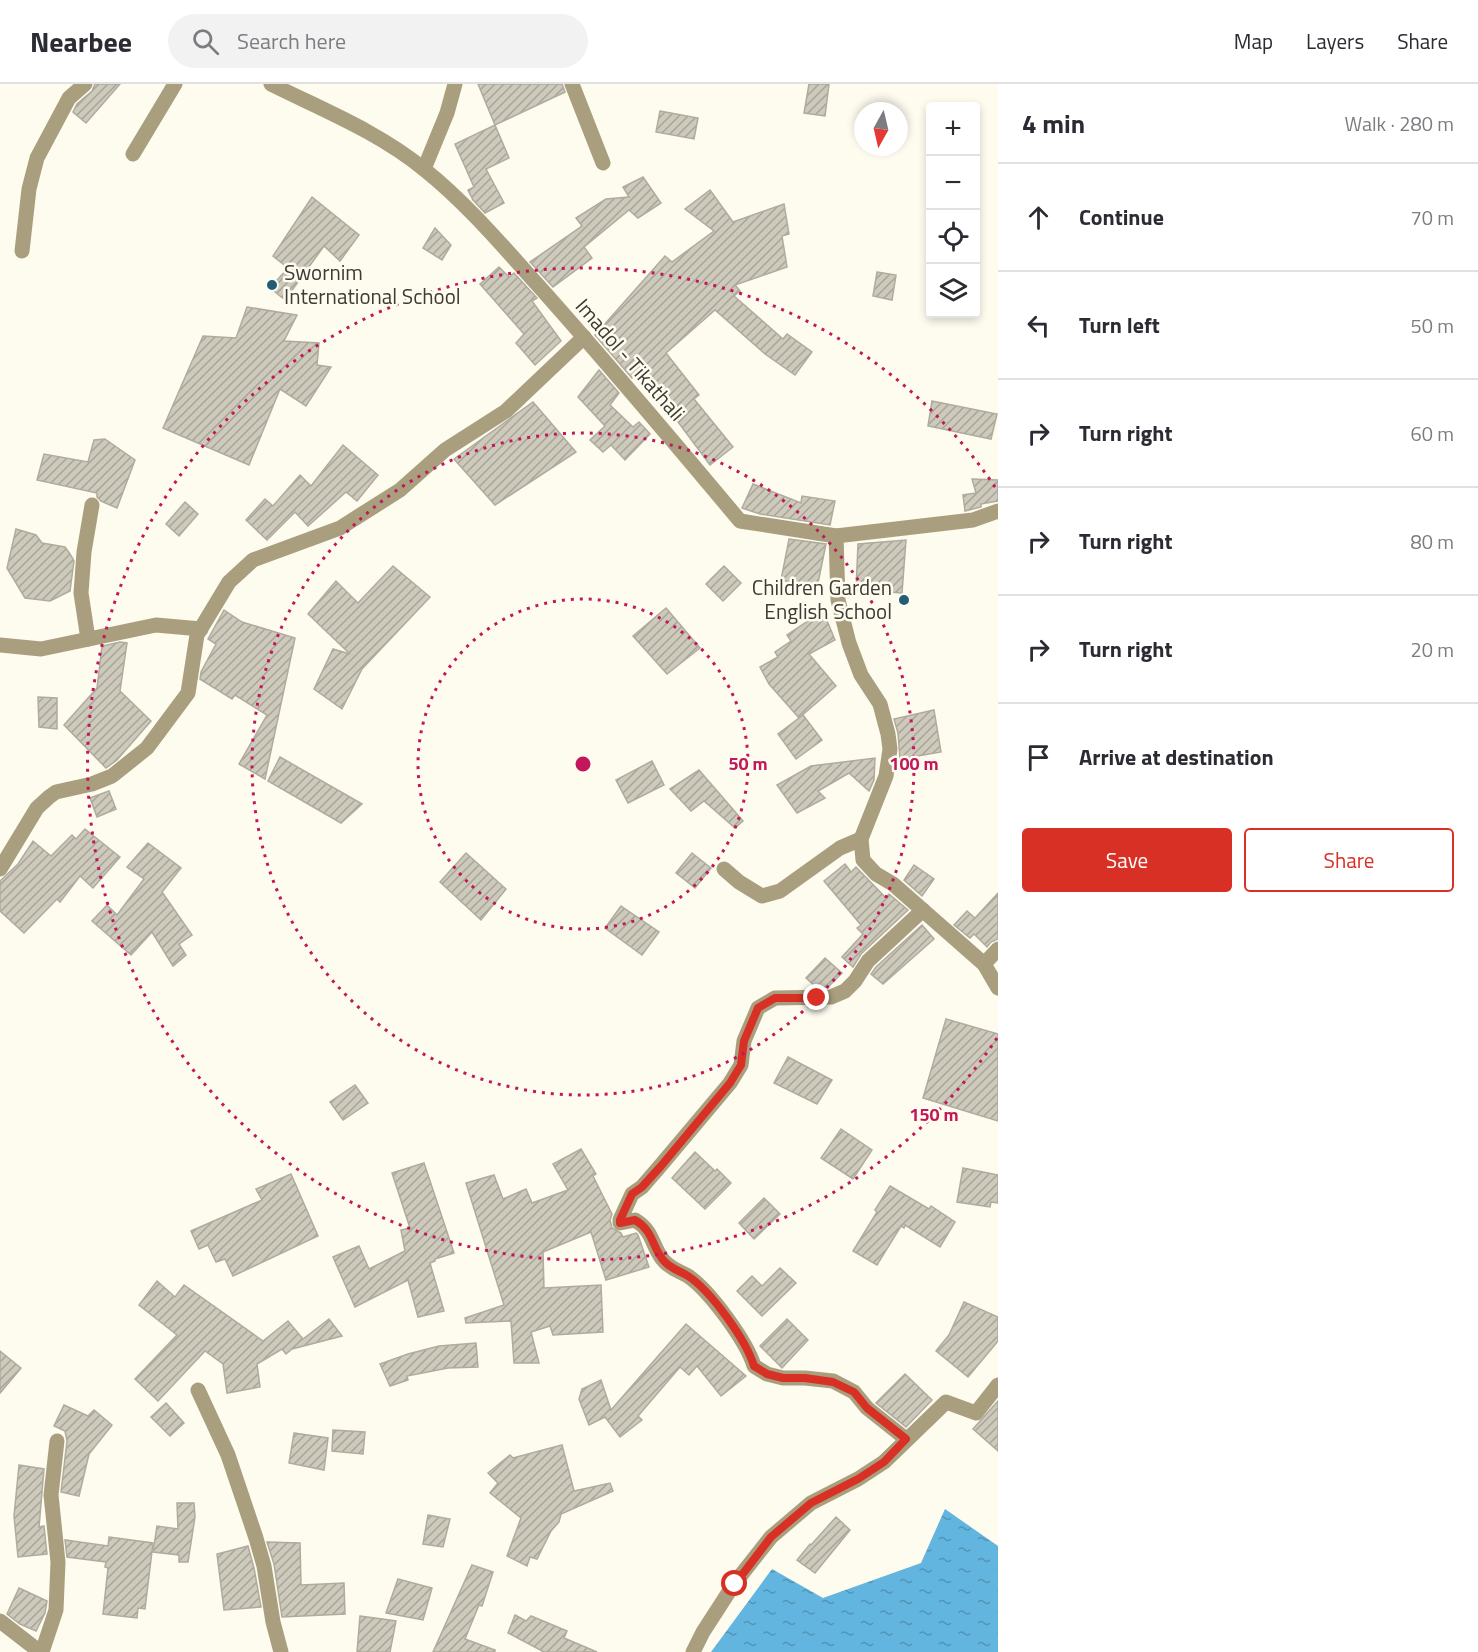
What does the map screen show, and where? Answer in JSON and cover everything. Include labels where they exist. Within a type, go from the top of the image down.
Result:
[{"type":"street","points":[[22,251],[29,189],[37,158],[69,98],[85,84]]},
{"type":"street","points":[[133,154],[176,84]]},
{"type":"street","name":"Imadol - Tikathali","points":[[271,84],[377,136],[424,169],[483,224],[584,337],[740,521],[836,536],[973,520],[998,511]]},
{"type":"street","points":[[424,169],[447,113],[455,84]]},
{"type":"street","points":[[572,84],[603,163]]},
{"type":"street","points":[[0,869],[37,808],[48,797],[56,792],[93,784],[112,776],[147,747],[188,693],[197,635],[229,582],[253,560],[340,528],[400,490],[445,450],[506,411],[584,337]]},
{"type":"street","points":[[88,639],[81,593],[84,552],[92,506]]},
{"type":"street","points":[[836,536],[838,600],[846,632],[861,675],[880,704],[890,749],[886,776],[861,839],[863,860],[876,874],[894,884],[984,964],[998,988]]},
{"type":"street","points":[[0,645],[41,649],[156,625],[201,628]]},
{"type":"street","points":[[724,869],[739,882],[762,896],[780,891],[840,848],[861,839]]},
{"type":"street","points":[[906,1439],[867,1408],[854,1392],[833,1382],[783,1378],[767,1374],[754,1366],[749,1351],[724,1314],[709,1297],[688,1277],[675,1271],[662,1260],[650,1233],[639,1222],[635,1220],[620,1223],[620,1220],[632,1194],[642,1187],[661,1166],[730,1083],[741,1065],[744,1041],[758,1008],[775,998],[831,997],[845,991],[875,953],[923,910]]},
{"type":"street","points":[[984,964],[998,949]]},
{"type":"street","points":[[693,1652],[703,1632],[735,1584],[771,1537],[811,1503],[858,1479],[884,1462],[946,1402],[976,1413],[998,1385]]},
{"type":"street","points":[[198,1390],[228,1455],[256,1538],[264,1566],[273,1622],[281,1652]]},
{"type":"street","points":[[0,1621],[41,1652],[56,1610],[58,1562],[51,1495],[57,1441]]},
{"type":"water","points":[[945,1509],[998,1546],[998,1652],[711,1652],[772,1569],[823,1598],[921,1563]]},
{"type":"building","points":[[95,84],[120,84],[86,123],[73,112],[77,104],[92,91]]},
{"type":"building","points":[[478,84],[562,84],[565,92],[495,125]]},
{"type":"building","points":[[809,84],[829,84],[825,116],[804,113]]},
{"type":"building","points":[[660,111],[698,118],[694,139],[656,132]]},
{"type":"building","points":[[495,125],[509,158],[486,169],[504,203],[485,213],[473,200],[468,190],[474,187],[455,144]]},
{"type":"building","points":[[643,177],[661,203],[638,218],[629,210],[584,247],[592,258],[553,287],[530,262],[582,226],[576,218],[606,199],[629,197],[623,187]]},
{"type":"building","points":[[710,190],[733,222],[784,204],[789,234],[782,236],[787,267],[735,285],[740,291],[734,296],[783,339],[787,334],[812,352],[795,375],[765,354],[715,310],[666,353],[699,395],[694,399],[733,447],[710,465],[652,387],[637,372],[632,378],[595,335],[665,256],[672,262],[714,231],[685,209]]},
{"type":"building","points":[[312,197],[359,235],[340,261],[324,246],[285,300],[270,288],[288,268],[273,256]]},
{"type":"building","points":[[435,228],[451,245],[442,260],[423,248]]},
{"type":"building","points":[[499,267],[509,277],[514,273],[537,298],[532,301],[561,341],[535,365],[516,343],[524,334],[480,284]]},
{"type":"building","points":[[877,272],[896,275],[892,300],[873,296]]},
{"type":"building","points":[[247,307],[297,315],[284,341],[319,343],[317,365],[331,367],[306,406],[280,389],[249,465],[163,428],[203,336],[236,338]]},
{"type":"building","points":[[599,370],[619,393],[610,405],[633,427],[639,422],[650,434],[625,460],[611,445],[603,452],[590,440],[605,426],[578,397]]},
{"type":"building","points":[[932,401],[997,414],[991,439],[928,426]]},
{"type":"building","points":[[533,402],[576,452],[495,505],[454,459]]},
{"type":"building","points":[[105,439],[135,460],[117,508],[101,501],[97,493],[37,480],[44,454],[88,462],[94,440]]},
{"type":"building","points":[[343,445],[378,475],[357,501],[346,492],[308,526],[295,512],[267,540],[246,520],[265,499],[273,506],[300,475],[311,486]]},
{"type":"building","points":[[972,479],[998,480],[998,501],[981,504],[981,507],[965,511],[963,495],[976,493]]},
{"type":"building","points":[[753,484],[801,503],[802,496],[835,501],[830,525],[760,514],[742,508]]},
{"type":"building","points":[[185,502],[198,514],[179,536],[166,524]]},
{"type":"building","points":[[16,529],[36,535],[42,543],[65,547],[74,561],[70,591],[50,601],[25,598],[7,568]]},
{"type":"building","points":[[789,539],[826,544],[817,588],[781,580]]},
{"type":"building","points":[[906,540],[902,593],[856,590],[858,544]]},
{"type":"building","points":[[393,566],[430,597],[362,669],[342,709],[314,689],[333,649],[350,654],[308,614],[336,581],[358,603]]},
{"type":"building","points":[[724,566],[741,583],[723,601],[706,584]]},
{"type":"building","points":[[666,608],[700,648],[667,674],[633,636]]},
{"type":"building","points":[[224,610],[242,622],[295,638],[265,779],[239,764],[267,715],[235,695],[232,699],[200,679],[201,672],[216,644],[208,639]]},
{"type":"building","points":[[823,611],[835,640],[809,654],[836,686],[799,718],[769,684],[760,667],[778,657],[775,652],[791,641],[787,635]]},
{"type":"building","points":[[120,642],[127,643],[120,691],[151,721],[117,760],[106,768],[64,725],[97,688],[102,646]]},
{"type":"building","points":[[38,697],[57,698],[57,729],[39,727]]},
{"type":"building","points":[[934,710],[941,752],[900,759],[898,733],[894,719]]},
{"type":"building","points":[[803,715],[822,740],[796,759],[778,734]]},
{"type":"building","points":[[280,757],[362,804],[341,823],[268,781]]},
{"type":"building","points":[[875,758],[874,780],[869,791],[849,773],[818,791],[825,798],[797,813],[777,785],[811,766]]},
{"type":"building","points":[[652,761],[664,785],[628,803],[616,780]]},
{"type":"building","points":[[699,770],[743,821],[735,828],[704,801],[691,811],[670,789]]},
{"type":"building","points":[[109,791],[116,809],[97,817],[90,798]]},
{"type":"building","points":[[85,829],[120,857],[93,888],[80,876],[60,902],[57,899],[24,933],[0,911],[0,881],[18,864],[33,841],[51,856],[72,835],[76,839]]},
{"type":"building","points":[[148,843],[181,868],[162,892],[192,935],[179,944],[186,955],[173,966],[152,932],[131,955],[92,921],[107,905],[117,915],[144,879],[127,867]]},
{"type":"building","points":[[466,853],[506,889],[481,920],[440,882]]},
{"type":"building","points":[[692,853],[711,868],[695,888],[676,873]]},
{"type":"building","points":[[845,864],[851,872],[856,867],[886,898],[889,894],[908,910],[861,954],[853,967],[842,957],[863,934],[857,928],[861,925],[824,881]]},
{"type":"building","points":[[914,865],[934,879],[922,896],[904,880]]},
{"type":"building","points":[[998,893],[998,939],[987,947],[974,934],[970,938],[954,925],[967,911],[975,918]]},
{"type":"building","points":[[621,906],[659,932],[642,955],[605,928]]},
{"type":"building","points":[[922,925],[934,939],[883,984],[871,974],[876,967]]},
{"type":"building","points":[[825,958],[842,973],[828,987],[817,988],[806,978]]},
{"type":"building","points":[[946,1019],[998,1034],[998,1121],[923,1098]]},
{"type":"building","points":[[788,1057],[832,1080],[817,1104],[774,1083]]},
{"type":"building","points":[[355,1085],[368,1103],[343,1120],[330,1102]]},
{"type":"building","points":[[841,1129],[872,1150],[853,1179],[821,1158]]},
{"type":"building","points":[[581,1149],[596,1174],[593,1176],[612,1214],[610,1220],[612,1228],[621,1233],[623,1237],[636,1233],[638,1235],[649,1267],[606,1280],[591,1232],[543,1252],[544,1288],[601,1285],[603,1332],[553,1335],[550,1326],[531,1332],[539,1363],[514,1363],[511,1321],[466,1323],[465,1318],[504,1305],[466,1183],[494,1175],[503,1199],[526,1189],[532,1203],[568,1190],[553,1164]]},
{"type":"building","points":[[695,1152],[731,1183],[705,1209],[672,1178]]},
{"type":"building","points":[[424,1163],[454,1253],[430,1263],[444,1311],[418,1317],[408,1280],[355,1307],[333,1257],[359,1246],[369,1269],[405,1251],[401,1230],[410,1228],[392,1173]]},
{"type":"building","points":[[963,1168],[998,1175],[998,1203],[991,1202],[990,1207],[957,1202]]},
{"type":"building","points":[[291,1174],[318,1236],[233,1276],[225,1259],[216,1262],[208,1245],[199,1249],[191,1231],[262,1200],[256,1189]]},
{"type":"building","points":[[890,1186],[929,1209],[931,1206],[955,1222],[940,1247],[905,1225],[904,1228],[901,1226],[877,1265],[853,1251]]},
{"type":"building","points":[[764,1198],[780,1214],[754,1239],[739,1223]]},
{"type":"building","points":[[780,1268],[796,1283],[762,1316],[737,1291],[752,1276],[762,1286]]},
{"type":"building","points":[[157,1281],[175,1297],[184,1285],[263,1341],[288,1321],[303,1339],[329,1319],[342,1336],[292,1349],[286,1354],[282,1349],[257,1364],[260,1387],[227,1393],[223,1364],[205,1351],[158,1401],[135,1379],[177,1335],[139,1305]]},
{"type":"building","points":[[964,1302],[998,1317],[998,1341],[968,1377],[936,1351],[949,1335]]},
{"type":"building","points":[[787,1319],[808,1340],[782,1368],[760,1346]]},
{"type":"building","points":[[686,1324],[746,1376],[721,1396],[697,1366],[689,1375],[680,1367],[638,1416],[642,1420],[620,1437],[605,1417],[589,1425],[579,1399],[582,1389],[601,1380],[611,1410]]},
{"type":"building","points":[[476,1343],[478,1367],[448,1368],[407,1376],[408,1380],[390,1386],[380,1364],[439,1346]]},
{"type":"building","points":[[0,1351],[21,1368],[0,1393]]},
{"type":"building","points":[[905,1374],[932,1400],[906,1427],[876,1403]]},
{"type":"building","points":[[998,1401],[998,1451],[973,1429]]},
{"type":"building","points":[[166,1403],[184,1423],[170,1436],[151,1417]]},
{"type":"building","points":[[64,1405],[88,1416],[94,1410],[112,1425],[89,1454],[79,1496],[61,1492],[67,1441],[65,1431],[54,1426]]},
{"type":"building","points":[[333,1430],[365,1432],[363,1454],[332,1451]]},
{"type":"building","points":[[294,1433],[328,1438],[324,1470],[289,1463]]},
{"type":"building","points":[[562,1445],[574,1491],[610,1483],[613,1491],[561,1514],[559,1522],[551,1531],[537,1559],[530,1557],[527,1566],[507,1556],[521,1518],[490,1493],[498,1483],[488,1473],[510,1455],[513,1458]]},
{"type":"building","points":[[19,1465],[44,1469],[39,1527],[44,1526],[47,1554],[18,1557],[14,1516]]},
{"type":"building","points":[[177,1503],[194,1503],[195,1517],[188,1562],[179,1562],[179,1555],[153,1552],[157,1526],[178,1529]]},
{"type":"building","points":[[428,1515],[450,1519],[443,1547],[423,1544]]},
{"type":"building","points":[[836,1517],[850,1530],[815,1573],[797,1560]]},
{"type":"building","points":[[109,1537],[153,1543],[145,1609],[138,1608],[137,1618],[103,1614],[108,1568],[105,1567],[106,1562],[67,1557],[65,1540],[108,1546]]},
{"type":"building","points":[[267,1542],[300,1543],[301,1585],[344,1583],[345,1614],[282,1617],[274,1564]]},
{"type":"building","points":[[248,1546],[261,1607],[224,1610],[217,1554]]},
{"type":"building","points":[[472,1565],[493,1572],[482,1606],[479,1605],[465,1639],[495,1650],[495,1652],[433,1652]]},
{"type":"building","points":[[398,1579],[432,1588],[423,1620],[386,1613]]},
{"type":"building","points":[[19,1588],[47,1601],[45,1613],[36,1631],[20,1624],[7,1614]]},
{"type":"building","points":[[515,1615],[526,1621],[531,1616],[567,1631],[564,1638],[597,1652],[544,1652],[508,1633]]},
{"type":"building","points":[[360,1616],[396,1621],[390,1652],[357,1652]]},
{"type":"place","name":"Swornim International School","points":[[272,285]]},
{"type":"place","name":"Children Garden English School","points":[[904,600]]},
{"type":"route","points":[[735,1584],[771,1537],[811,1503],[858,1479],[884,1462],[906,1439],[867,1408],[854,1392],[833,1382],[783,1378],[767,1374],[754,1366],[749,1351],[724,1314],[709,1297],[688,1277],[675,1271],[662,1260],[650,1233],[639,1222],[631,1220],[620,1223],[620,1220],[632,1194],[642,1187],[661,1166],[730,1083],[741,1065],[744,1041],[758,1008],[775,998],[817,998]]}]
